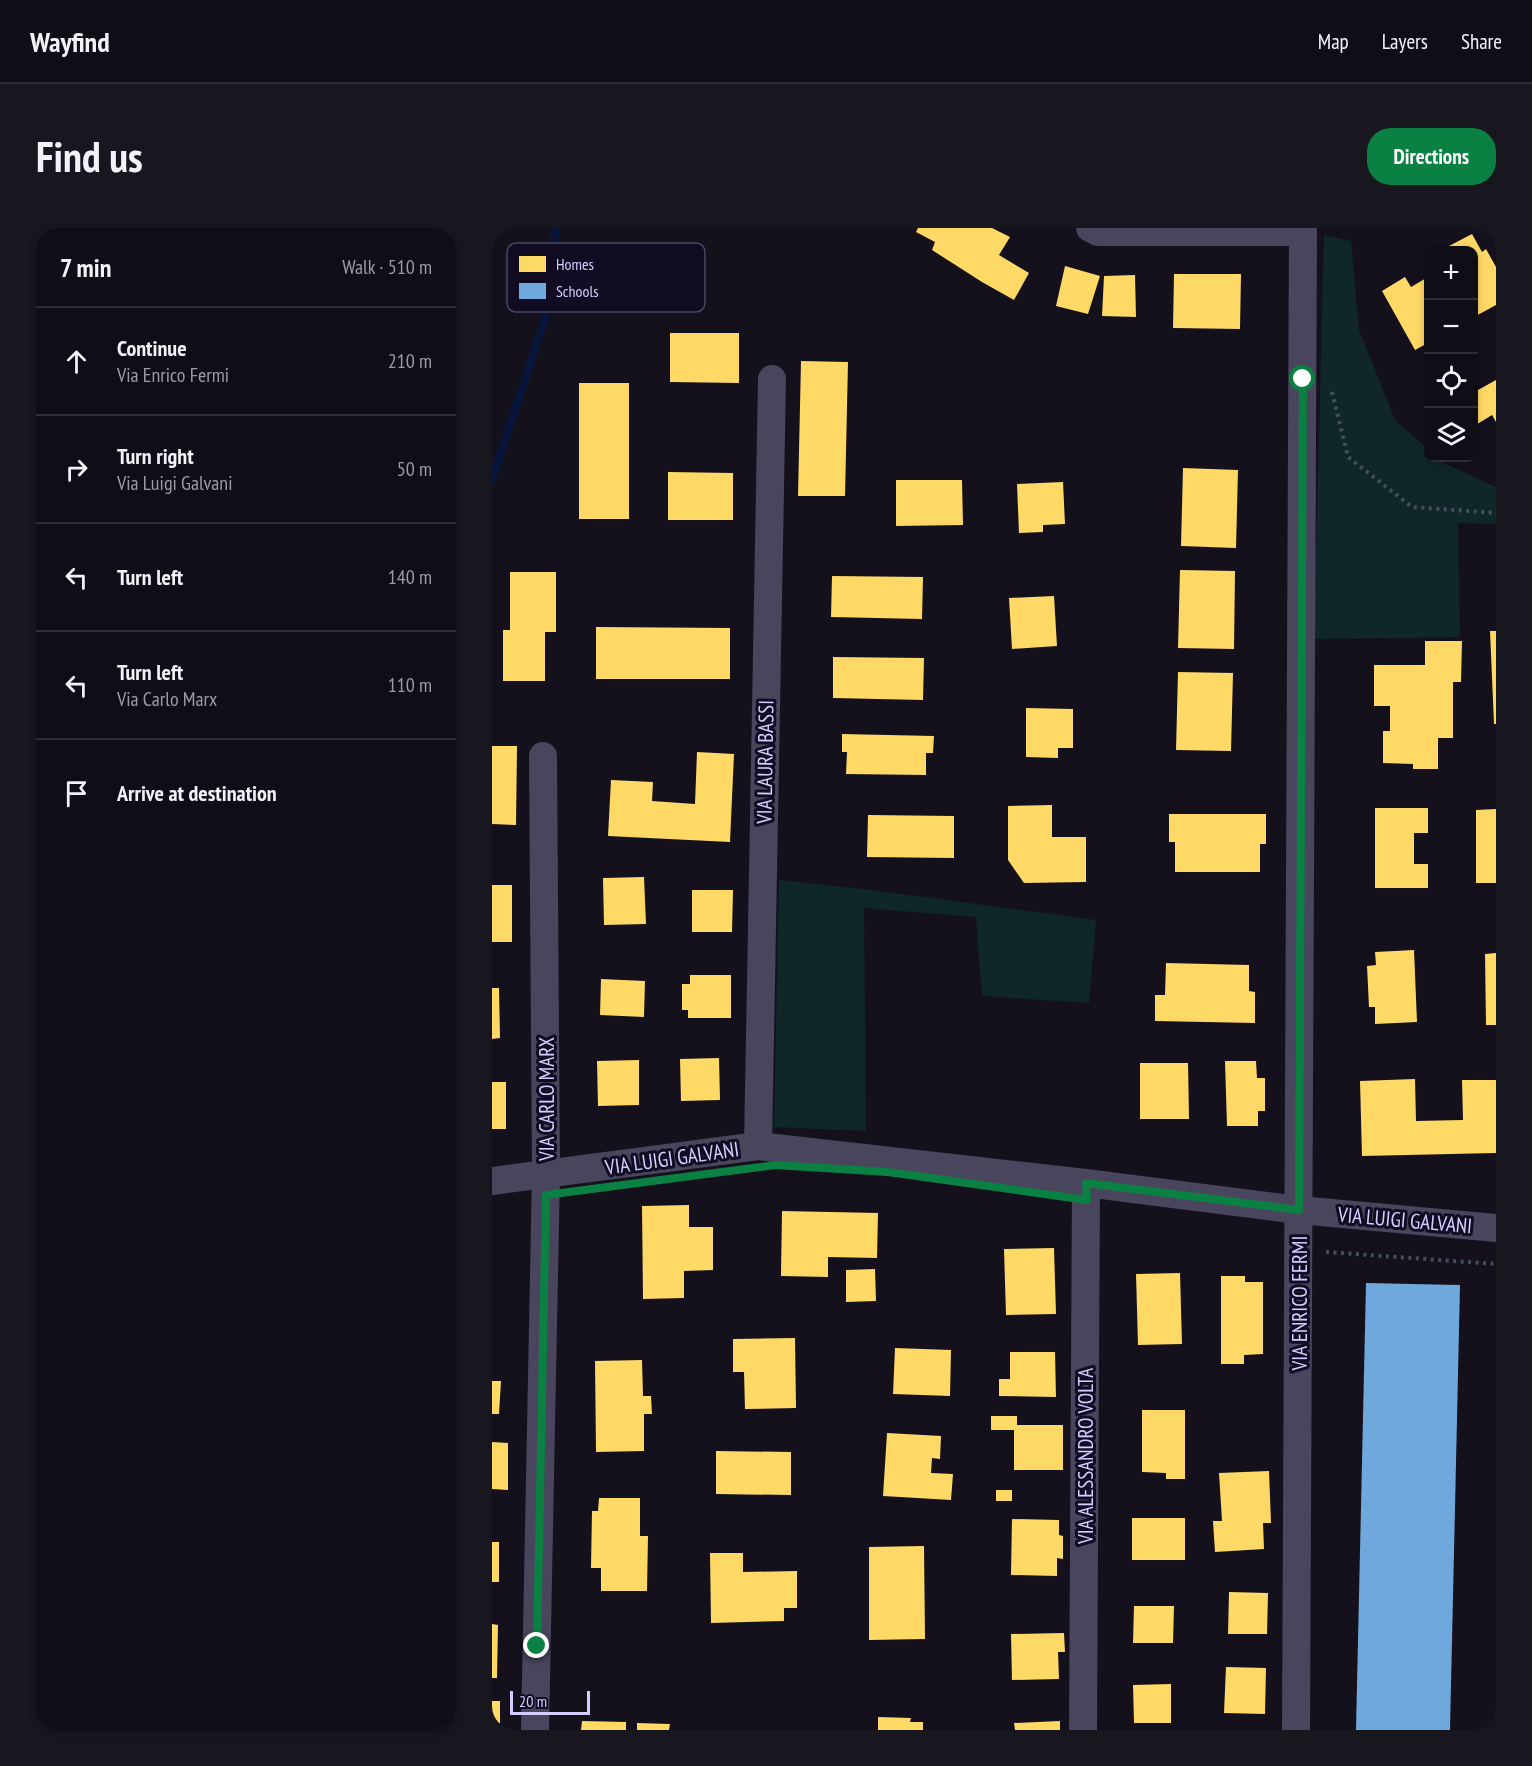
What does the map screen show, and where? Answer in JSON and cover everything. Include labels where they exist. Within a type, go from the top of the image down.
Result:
[{"type":"street","points":[[1090,228],[1098,232],[1302,230]]},
{"type":"street","name":"VIA ENRICO FERMI","points":[[1296,1730],[1302,230]]},
{"type":"street","name":"VIA LAURA BASSI","points":[[758,1146],[772,379]]},
{"type":"street","name":"VIA CARLO MARX","points":[[535,1730],[546,1174],[543,756]]},
{"type":"street","name":"VIA LUIGI GALVANI","points":[[492,1181],[758,1146],[1299,1210],[1496,1228]]},
{"type":"street","name":"VIA ALESSANDRO VOLTA","points":[[1083,1730],[1086,1183]]},
{"type":"path","points":[[1329,382],[1348,458],[1412,507],[1496,513]]},
{"type":"path","points":[[1299,1240],[1328,1252],[1496,1264]]},
{"type":"green space","points":[[1324,235],[1351,241],[1359,330],[1395,420],[1424,445],[1424,462],[1444,462],[1496,487],[1496,524],[1458,523],[1460,637],[1314,639]]},
{"type":"green space","points":[[779,880],[1096,920],[1089,1003],[982,996],[976,917],[864,908],[866,1131],[774,1127]]},
{"type":"building: Homes","points":[[918,228],[992,228],[1010,237],[999,255],[1029,273],[1014,300],[932,250],[935,242],[916,232]]},
{"type":"building: Homes","points":[[1472,234],[1482,252],[1486,249],[1496,267],[1496,305],[1478,315],[1478,246],[1449,246]]},
{"type":"building: Homes","points":[[1065,266],[1100,276],[1088,314],[1056,306]]},
{"type":"building: Homes","points":[[1174,274],[1241,274],[1240,329],[1173,328]]},
{"type":"building: Homes","points":[[1135,275],[1136,317],[1102,316],[1104,276]]},
{"type":"building: Homes","points":[[1405,277],[1411,287],[1424,279],[1424,345],[1415,350],[1382,291]]},
{"type":"building: Homes","points":[[670,333],[739,333],[739,383],[670,382]]},
{"type":"building: Homes","points":[[801,361],[848,362],[845,496],[798,496]]},
{"type":"building: Homes","points":[[1496,380],[1496,422],[1492,415],[1478,424],[1478,390]]},
{"type":"building: Homes","points":[[579,383],[629,383],[629,519],[579,519]]},
{"type":"building: Homes","points":[[1183,468],[1238,470],[1236,548],[1181,546]]},
{"type":"building: Homes","points":[[668,472],[733,473],[733,520],[668,520]]},
{"type":"building: Homes","points":[[896,480],[962,480],[963,525],[896,526]]},
{"type":"building: Homes","points":[[1063,482],[1065,524],[1043,525],[1043,532],[1019,533],[1017,484]]},
{"type":"building: Homes","points":[[1180,570],[1235,571],[1234,649],[1178,648]]},
{"type":"building: Homes","points":[[510,572],[556,572],[556,632],[545,632],[545,681],[503,681],[503,630],[510,630]]},
{"type":"building: Homes","points":[[832,576],[923,577],[922,619],[831,617]]},
{"type":"building: Homes","points":[[1054,596],[1057,646],[1012,649],[1009,598]]},
{"type":"building: Homes","points":[[596,627],[730,628],[730,679],[596,679]]},
{"type":"building: Homes","points":[[1490,631],[1496,631],[1496,724],[1494,724]]},
{"type":"building: Homes","points":[[1425,641],[1462,641],[1461,682],[1453,682],[1453,738],[1438,738],[1438,769],[1413,769],[1413,764],[1383,763],[1383,731],[1390,731],[1390,706],[1374,706],[1374,665],[1425,665]]},
{"type":"building: Homes","points":[[833,657],[924,658],[923,700],[833,698]]},
{"type":"building: Homes","points":[[1178,672],[1233,673],[1231,751],[1176,750]]},
{"type":"building: Homes","points":[[1026,708],[1073,709],[1073,748],[1058,748],[1058,758],[1026,757]]},
{"type":"building: Homes","points":[[842,734],[934,736],[933,753],[926,753],[926,775],[846,774],[847,752],[842,752]]},
{"type":"building: Homes","points":[[492,746],[517,746],[516,825],[492,824]]},
{"type":"building: Homes","points":[[697,752],[734,754],[730,842],[608,836],[611,780],[653,782],[652,801],[695,804]]},
{"type":"building: Homes","points":[[1052,805],[1052,837],[1086,837],[1086,882],[1024,883],[1008,860],[1008,806]]},
{"type":"building: Homes","points":[[1375,808],[1428,808],[1428,833],[1414,833],[1414,864],[1428,864],[1428,888],[1375,888]]},
{"type":"building: Homes","points":[[1496,809],[1496,883],[1476,883],[1476,810]]},
{"type":"building: Homes","points":[[1169,814],[1266,814],[1266,844],[1260,844],[1260,872],[1175,872],[1175,842],[1169,842]]},
{"type":"building: Homes","points":[[868,815],[954,816],[954,858],[867,857]]},
{"type":"building: Homes","points":[[644,877],[646,924],[604,925],[603,878]]},
{"type":"building: Homes","points":[[492,885],[512,885],[512,942],[492,942]]},
{"type":"building: Homes","points":[[692,890],[733,890],[732,932],[692,932]]},
{"type":"building: Homes","points":[[1414,950],[1417,1022],[1375,1024],[1375,1007],[1369,1007],[1367,966],[1376,965],[1375,952]]},
{"type":"building: Homes","points":[[1496,953],[1496,1025],[1486,1025],[1485,954]]},
{"type":"building: Homes","points":[[1166,963],[1249,965],[1249,991],[1255,992],[1255,1023],[1155,1021],[1155,995],[1165,995]]},
{"type":"building: Homes","points":[[690,975],[731,975],[731,1018],[688,1018],[688,1010],[682,1010],[682,984],[690,984]]},
{"type":"building: Homes","points":[[601,979],[645,981],[644,1017],[600,1015]]},
{"type":"building: Homes","points":[[492,988],[499,988],[500,1038],[492,1039]]},
{"type":"building: Homes","points":[[719,1058],[720,1100],[681,1101],[680,1059]]},
{"type":"building: Homes","points":[[639,1060],[639,1105],[598,1106],[597,1061]]},
{"type":"building: Homes","points":[[1225,1061],[1256,1061],[1257,1078],[1265,1078],[1265,1111],[1258,1111],[1258,1126],[1227,1126]]},
{"type":"building: Homes","points":[[1140,1063],[1188,1063],[1189,1119],[1140,1119]]},
{"type":"building: Homes","points":[[1415,1079],[1416,1121],[1463,1120],[1462,1080],[1496,1080],[1496,1153],[1362,1156],[1360,1081]]},
{"type":"building: Homes","points":[[492,1082],[506,1082],[506,1129],[492,1129]]},
{"type":"building: Homes","points":[[689,1205],[689,1227],[713,1227],[713,1270],[684,1271],[684,1298],[643,1299],[642,1206]]},
{"type":"building: Homes","points":[[782,1211],[878,1213],[877,1258],[828,1257],[828,1277],[781,1276]]},
{"type":"building: Homes","points":[[1054,1248],[1056,1314],[1006,1315],[1004,1249]]},
{"type":"building: Homes","points":[[875,1269],[876,1301],[846,1302],[846,1270]]},
{"type":"building: Homes","points":[[1180,1273],[1182,1344],[1138,1345],[1136,1274]]},
{"type":"building: Homes","points":[[1221,1276],[1245,1276],[1245,1282],[1263,1282],[1263,1354],[1244,1355],[1244,1364],[1221,1364]]},
{"type":"building: Homes","points":[[795,1338],[796,1408],[745,1409],[744,1372],[733,1372],[733,1339]]},
{"type":"building: Homes","points":[[895,1348],[951,1350],[950,1396],[893,1394]]},
{"type":"building: Homes","points":[[1010,1352],[1055,1352],[1056,1397],[999,1396],[999,1379],[1010,1379]]},
{"type":"building: Homes","points":[[642,1360],[643,1396],[651,1396],[652,1414],[644,1414],[644,1451],[596,1452],[595,1361]]},
{"type":"building: Homes","points":[[492,1381],[501,1381],[499,1414],[492,1414]]},
{"type":"building: Homes","points":[[1142,1410],[1185,1410],[1185,1479],[1166,1479],[1166,1473],[1142,1472]]},
{"type":"building: Homes","points":[[991,1416],[1017,1416],[1017,1425],[1063,1425],[1063,1470],[1014,1470],[1014,1430],[991,1430]]},
{"type":"building: Homes","points":[[887,1433],[941,1436],[940,1459],[932,1458],[931,1473],[953,1474],[951,1500],[883,1496]]},
{"type":"building: Homes","points":[[492,1442],[508,1443],[508,1490],[492,1489]]},
{"type":"building: Homes","points":[[716,1451],[791,1452],[791,1495],[716,1494]]},
{"type":"building: Homes","points":[[1269,1471],[1271,1523],[1263,1523],[1264,1549],[1215,1552],[1213,1521],[1222,1521],[1219,1473]]},
{"type":"building: Homes","points":[[996,1490],[1012,1490],[1012,1501],[996,1501]]},
{"type":"building: Homes","points":[[599,1498],[640,1498],[640,1536],[648,1536],[647,1591],[601,1591],[601,1568],[591,1568],[592,1511],[598,1511]]},
{"type":"building: Homes","points":[[1132,1518],[1185,1518],[1185,1560],[1132,1560]]},
{"type":"building: Homes","points":[[1012,1519],[1059,1520],[1059,1535],[1063,1536],[1063,1559],[1057,1558],[1057,1576],[1011,1575]]},
{"type":"building: Homes","points":[[492,1542],[499,1542],[499,1582],[492,1582]]},
{"type":"building: Homes","points":[[924,1546],[925,1639],[869,1640],[869,1547]]},
{"type":"building: Homes","points":[[710,1553],[743,1553],[743,1572],[797,1571],[797,1608],[784,1608],[784,1621],[711,1623]]},
{"type":"building: Homes","points":[[1229,1592],[1268,1593],[1267,1634],[1228,1634]]},
{"type":"building: Homes","points":[[1134,1606],[1174,1606],[1173,1643],[1133,1643]]},
{"type":"building: Homes","points":[[492,1624],[498,1625],[497,1678],[492,1678]]},
{"type":"building: Homes","points":[[1064,1633],[1065,1652],[1058,1652],[1059,1679],[1012,1680],[1011,1634]]},
{"type":"building: Homes","points":[[1226,1667],[1266,1668],[1265,1714],[1224,1713]]},
{"type":"building: Homes","points":[[1171,1684],[1171,1723],[1134,1723],[1133,1685]]},
{"type":"building: Homes","points":[[492,1701],[500,1701],[500,1723],[492,1723]]},
{"type":"building: Homes","points":[[878,1717],[911,1718],[910,1722],[923,1722],[923,1730],[878,1730]]},
{"type":"building: Homes","points":[[582,1721],[626,1722],[626,1730],[581,1730]]},
{"type":"building: Homes","points":[[1060,1721],[1060,1730],[1015,1730],[1014,1723]]},
{"type":"building: Homes","points":[[637,1723],[670,1724],[669,1730],[637,1730]]},
{"type":"building: Schools","points":[[1366,1283],[1460,1285],[1450,1730],[1356,1730]]},
{"type":"waterway","points":[[555,243],[556,228]]},
{"type":"waterway","points":[[492,480],[547,312]]},
{"type":"route","points":[[537,1646],[546,1195],[775,1165],[888,1172],[1087,1200],[1086,1183],[1299,1210],[1303,379]]}]
